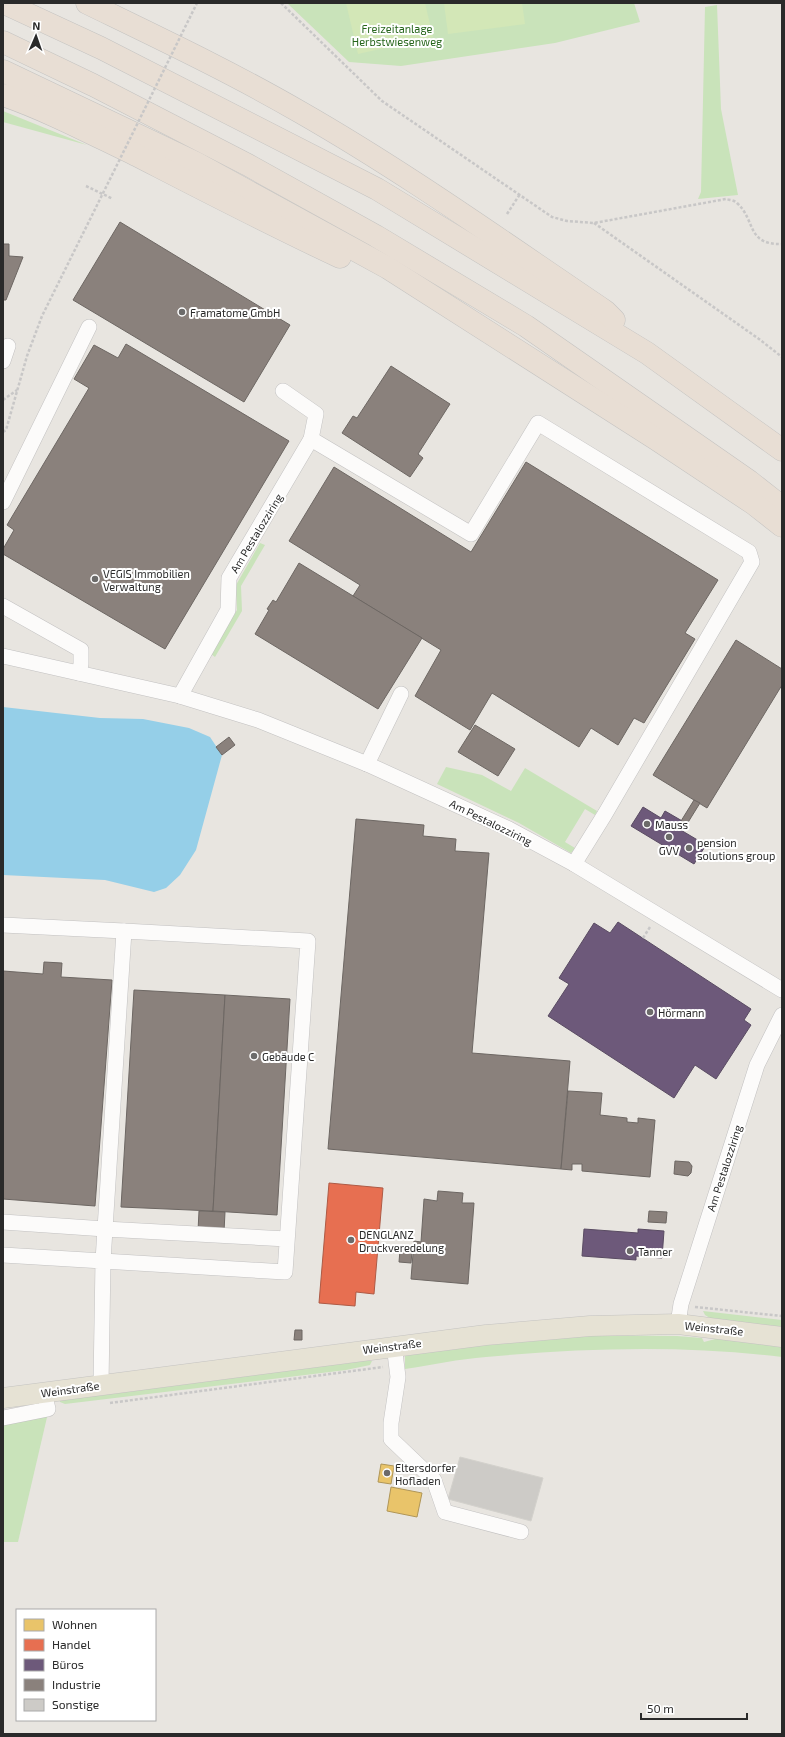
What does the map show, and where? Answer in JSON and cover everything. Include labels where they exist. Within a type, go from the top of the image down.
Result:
[{"type":"highway","points":[[4,3],[101,48],[377,189],[646,353],[782,450]]},
{"type":"highway","points":[[87,3],[227,72],[300,112],[379,160],[605,311],[646,353]]},
{"type":"highway","points":[[3,42],[93,85],[241,162],[404,252],[526,326],[749,481],[782,507]]},
{"type":"highway","points":[[3,71],[196,163],[388,268],[656,439],[754,504],[782,526]]},
{"type":"highway","points":[[3,95],[24,102],[74,124],[295,236],[477,325]]},
{"type":"main road","name":"Weinstraße","points":[[3,1398],[486,1334],[590,1326],[678,1324],[782,1337]]},
{"type":"street","points":[[3,502],[89,327]]},
{"type":"street","points":[[3,361],[8,346]]},
{"type":"street","name":"Am Pestalozziring","points":[[180,696],[228,610],[229,578],[311,439],[316,414],[283,392]]},
{"type":"street","points":[[311,439],[471,534],[538,422],[749,552],[752,562],[605,814],[574,864]]},
{"type":"street","points":[[3,606],[81,650],[81,664],[79,673]]},
{"type":"street","name":"Am Pestalozziring","points":[[3,656],[180,696],[258,720],[367,764],[510,829],[574,864],[782,990]]},
{"type":"street","points":[[367,764],[402,694]]},
{"type":"street","points":[[3,925],[308,941],[285,1272],[3,1255]]},
{"type":"street","points":[[101,1384],[103,1261],[124,931]]},
{"type":"street","name":"Am Pestalozziring","points":[[678,1324],[682,1304],[702,1238],[757,1066],[782,1015]]},
{"type":"street","points":[[3,1222],[287,1239]]},
{"type":"street","points":[[394,1346],[398,1377],[391,1423],[391,1439],[434,1480],[445,1512],[521,1532]]},
{"type":"street","points":[[3,1418],[48,1409],[44,1392]]},
{"type":"path","points":[[3,432],[6,430],[27,356],[42,316],[197,3]]},
{"type":"path","points":[[281,3],[382,101],[552,217],[567,221],[594,223],[726,199],[736,202],[744,211],[752,232],[762,240],[773,244],[782,244]]},
{"type":"path","points":[[86,186],[113,199]]},
{"type":"path","points":[[507,214],[520,194]]},
{"type":"path","points":[[594,223],[759,339],[782,358]]},
{"type":"path","points":[[3,400],[17,390]]},
{"type":"path","points":[[643,938],[650,926]]},
{"type":"path","points":[[702,1308],[782,1316]]},
{"type":"path","points":[[213,1390],[397,1365]]},
{"type":"green space","name":"Freizeitanlage Herbstwiesenweg","points":[[287,3],[634,3],[640,22],[555,43],[401,66],[349,62]]},
{"type":"green space","points":[[346,3],[425,3],[433,37],[358,54]]},
{"type":"green space","points":[[444,3],[522,3],[525,24],[448,34]]},
{"type":"green space","points":[[717,5],[721,109],[738,195],[698,199],[701,192],[705,7]]},
{"type":"green space","points":[[3,111],[87,145],[3,122]]},
{"type":"green space","points":[[260,543],[265,545],[241,586],[242,611],[215,657],[211,654],[237,610],[236,585]]},
{"type":"green space","points":[[446,767],[482,775],[511,791],[525,768],[597,811],[595,815],[585,809],[565,842],[575,848],[571,853],[519,823],[437,784]]},
{"type":"green space","points":[[703,1311],[782,1320],[782,1329],[713,1320],[705,1315]]},
{"type":"green space","points":[[569,1335],[677,1336],[702,1338],[704,1342],[719,1338],[782,1347],[782,1357],[745,1353],[671,1349],[597,1350],[476,1358],[405,1369],[405,1353]]},
{"type":"green space","points":[[362,1359],[372,1361],[370,1365],[346,1370],[65,1404],[60,1402],[59,1399]]},
{"type":"green space","points":[[48,1413],[18,1542],[3,1542],[3,1422]]},
{"type":"water","points":[[3,707],[100,718],[143,719],[189,728],[210,737],[222,755],[196,850],[180,875],[166,888],[154,892],[105,880],[3,875]]},
{"type":"building: Wohnen","points":[[381,1464],[394,1466],[391,1484],[378,1482]]},
{"type":"building: Wohnen","points":[[391,1487],[422,1493],[417,1517],[387,1511]]},
{"type":"building: Handel","name":"DENGLANZ Druckveredelung","points":[[329,1183],[383,1188],[374,1294],[356,1292],[355,1306],[319,1303]]},
{"type":"building: Büros","points":[[643,807],[661,818],[665,811],[684,822],[679,829],[706,845],[694,864],[631,826]]},
{"type":"building: Büros","name":"Hörmann","points":[[618,922],[751,1009],[744,1020],[751,1025],[716,1079],[695,1065],[674,1098],[548,1016],[569,984],[559,978],[594,923],[610,933]]},
{"type":"building: Büros","points":[[584,1229],[638,1233],[638,1229],[664,1231],[662,1258],[636,1256],[636,1260],[582,1256]]},
{"type":"building: Industrie","name":"Framatome GmbH","points":[[120,222],[290,325],[244,402],[73,300]]},
{"type":"building: Industrie","points":[[3,244],[9,244],[9,256],[23,257],[6,300],[3,300]]},
{"type":"building: Industrie","points":[[126,344],[289,441],[165,649],[3,554],[3,549],[14,530],[7,525],[89,388],[74,379],[94,345],[118,358]]},
{"type":"building: Industrie","points":[[391,366],[450,404],[418,454],[423,458],[410,477],[342,433],[353,416],[357,418]]},
{"type":"building: Industrie","points":[[526,462],[718,580],[685,633],[695,639],[644,723],[634,718],[618,745],[591,728],[579,747],[492,693],[470,730],[415,696],[441,650],[353,596],[360,585],[289,541],[334,467],[471,552]]},
{"type":"building: Industrie","points":[[299,563],[422,638],[378,709],[255,634],[269,610],[267,609],[273,600],[276,602]]},
{"type":"building: Industrie","points":[[736,640],[782,669],[782,685],[707,808],[653,775]]},
{"type":"building: Industrie","points":[[475,725],[515,749],[498,776],[458,752]]},
{"type":"building: Industrie","points":[[229,737],[235,745],[222,755],[216,747]]},
{"type":"building: Industrie","points":[[694,800],[700,803],[687,824],[681,821]]},
{"type":"building: Industrie","points":[[356,819],[424,825],[423,836],[456,839],[455,851],[489,853],[472,1053],[570,1061],[561,1169],[328,1149]]},
{"type":"building: Industrie","points":[[44,962],[62,963],[61,977],[112,980],[95,1206],[3,1199],[3,971],[43,974]]},
{"type":"building: Industrie","points":[[134,990],[225,995],[213,1211],[121,1207]]},
{"type":"building: Industrie","name":"Gebäude C","points":[[225,995],[290,999],[277,1215],[213,1211]]},
{"type":"building: Industrie","points":[[568,1091],[602,1093],[600,1115],[627,1118],[627,1122],[638,1123],[638,1118],[655,1120],[650,1177],[582,1171],[582,1164],[572,1164],[572,1170],[561,1169]]},
{"type":"building: Industrie","points":[[675,1161],[689,1162],[692,1166],[691,1173],[688,1176],[674,1174]]},
{"type":"building: Industrie","points":[[438,1191],[463,1193],[462,1203],[474,1203],[468,1284],[411,1279],[414,1241],[421,1242],[424,1199],[437,1201]]},
{"type":"building: Industrie","points":[[199,1211],[225,1212],[224,1232],[198,1231]]},
{"type":"building: Industrie","points":[[649,1211],[667,1212],[666,1223],[648,1222]]},
{"type":"building: Industrie","points":[[400,1250],[412,1251],[411,1263],[399,1262]]},
{"type":"building: Industrie","points":[[295,1330],[302,1330],[302,1340],[294,1340]]},
{"type":"building: Sonstige","points":[[460,1457],[543,1478],[531,1521],[448,1499]]},
{"type":"place","name":"Framatome GmbH","points":[[182,312]]},
{"type":"place","name":"VEGIS Immobilien Verwaltung","points":[[95,579]]},
{"type":"place","name":"Mauss","points":[[647,824]]},
{"type":"place","name":"GVV","points":[[669,837]]},
{"type":"place","name":"pension solutions group","points":[[689,848]]},
{"type":"place","name":"Hörmann","points":[[650,1012]]},
{"type":"place","name":"Gebäude C","points":[[254,1056]]},
{"type":"place","name":"DENGLANZ Druckveredelung","points":[[351,1240]]},
{"type":"place","name":"Tanner","points":[[630,1251]]},
{"type":"place","name":"Eltersdorfer Hofladen","points":[[387,1473]]}]
